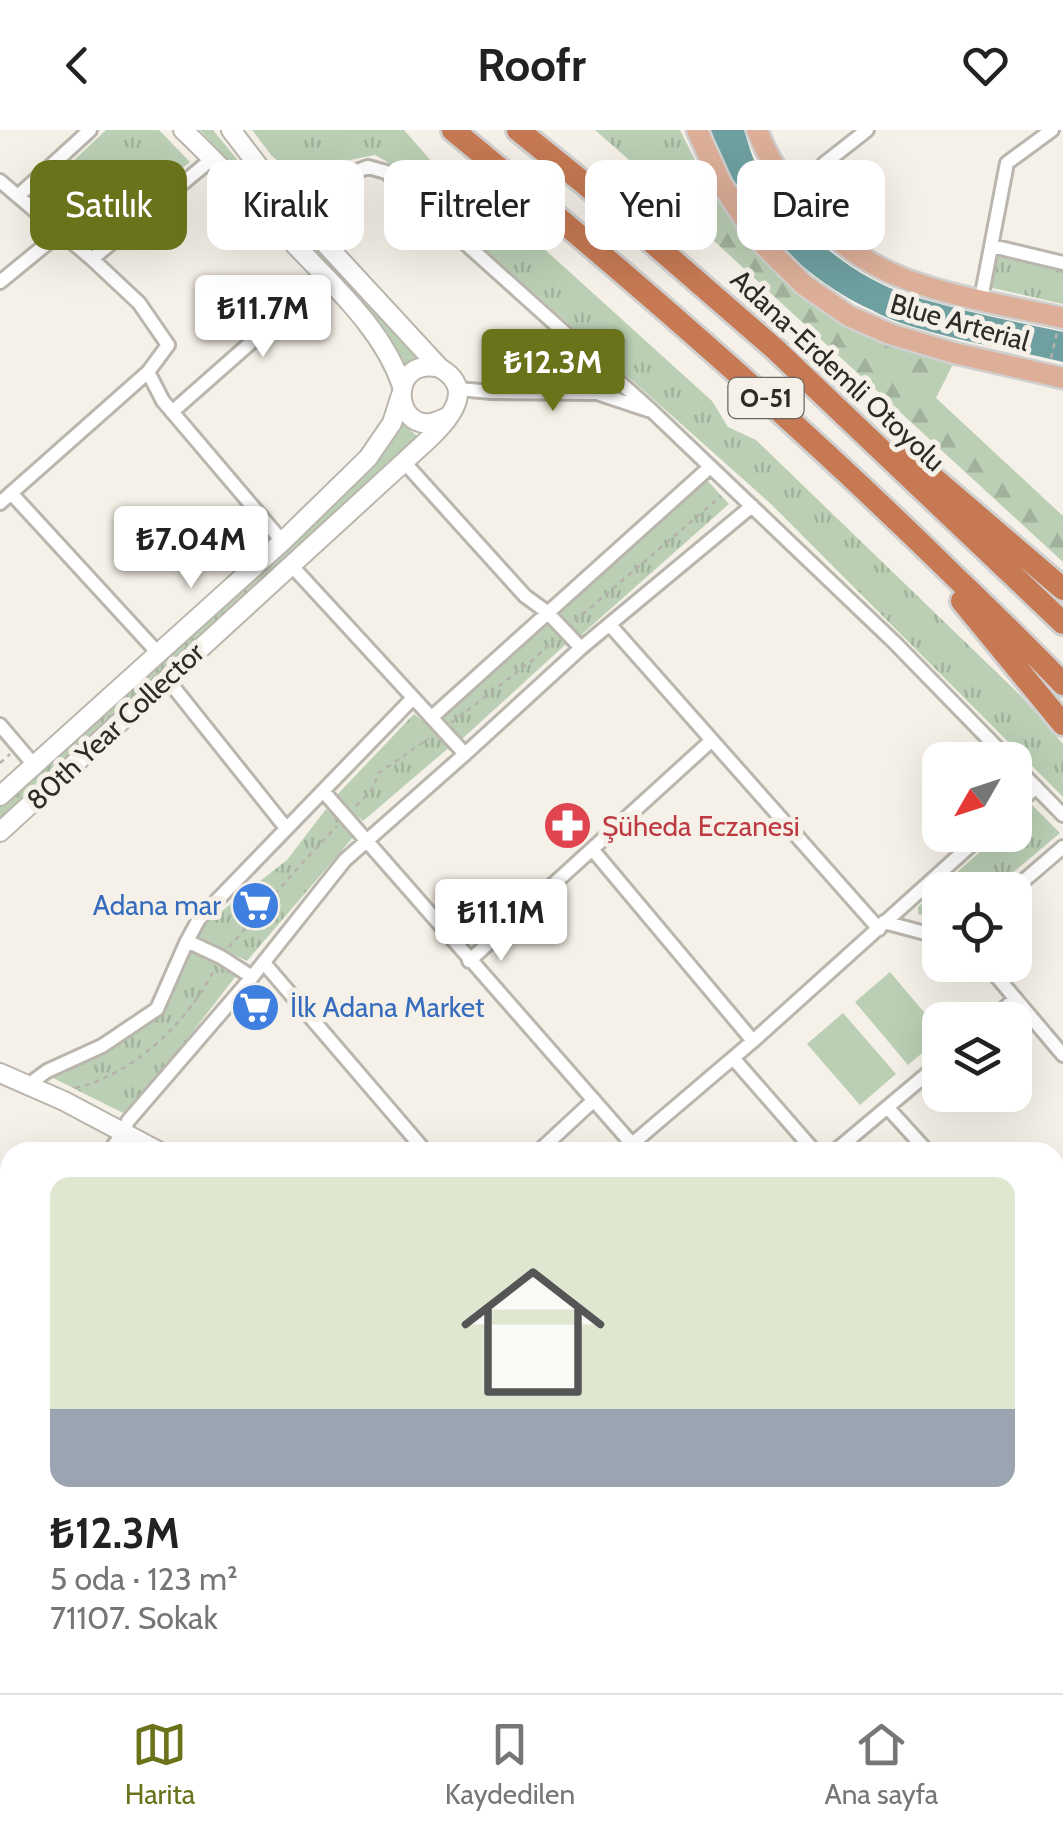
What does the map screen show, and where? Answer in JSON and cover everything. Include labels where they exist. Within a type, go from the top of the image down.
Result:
[{"type":"highway","points":[[444,130],[489,160]]},
{"type":"highway","name":"O-51","points":[[453,130],[490,160]]},
{"type":"highway","name":"Adana-Erdemli Otoyolu","points":[[518,130],[775,348],[1063,623]]},
{"type":"highway","name":"O-51","points":[[565,224],[741,374],[898,520],[1063,684]]},
{"type":"highway","points":[[775,348],[943,484],[1063,589]]},
{"type":"highway","points":[[898,520],[1063,724]]},
{"type":"main road","points":[[183,130],[213,158]]},
{"type":"main road","points":[[194,130],[222,160]]},
{"type":"main road","points":[[220,130],[244,160]]},
{"type":"main road","points":[[231,130],[254,160]]},
{"type":"main road","name":"Blue Arterial","points":[[697,130],[721,182],[757,238],[804,285],[849,316],[954,353],[1056,372]]},
{"type":"main road","name":"Blue Arterial","points":[[756,130],[771,160]]},
{"type":"main road","points":[[300,250],[390,354],[407,412],[414,419],[432,424],[449,416],[455,408],[458,390],[449,373],[440,368],[331,250]]},
{"type":"main road","name":"Blue Arterial","points":[[852,250],[903,279],[1061,322]]},
{"type":"main road","points":[[402,391],[406,378],[422,367],[440,368]]},
{"type":"main road","name":"80th Year Collector","points":[[0,796],[284,540],[368,458],[392,423],[402,391]]},
{"type":"main road","name":"80th Year Collector","points":[[0,832],[404,462],[449,416]]},
{"type":"main road","points":[[0,1073],[64,1101],[141,1142]]},
{"type":"street","points":[[18,196],[90,130]]},
{"type":"street","points":[[829,160],[867,130]]},
{"type":"street","points":[[981,299],[1008,163],[1052,130]]},
{"type":"street","points":[[92,259],[213,158]]},
{"type":"street","points":[[364,168],[386,172],[654,412],[894,642],[991,742]]},
{"type":"street","points":[[0,181],[30,207]]},
{"type":"street","points":[[992,246],[1063,263]]},
{"type":"street","points":[[0,282],[39,250]]},
{"type":"street","points":[[81,250],[138,303],[168,345],[148,372],[6,498],[158,653]]},
{"type":"street","points":[[172,412],[325,276]]},
{"type":"street","points":[[148,372],[172,412],[284,540]]},
{"type":"street","points":[[458,390],[597,393],[654,412]]},
{"type":"street","points":[[404,462],[525,596],[547,612],[581,648]]},
{"type":"street","points":[[432,717],[710,467]]},
{"type":"street","points":[[116,1142],[128,1121],[252,977],[345,860],[581,648],[752,506]]},
{"type":"street","points":[[291,565],[413,698],[446,726],[466,754]]},
{"type":"street","points":[[610,625],[882,926],[922,934]]},
{"type":"street","points":[[167,679],[286,828]]},
{"type":"street","points":[[28,1085],[47,1071],[102,1046],[156,1009],[199,919],[413,698]]},
{"type":"street","points":[[0,725],[34,766]]},
{"type":"street","points":[[470,961],[712,740]]},
{"type":"street","points":[[1032,783],[1063,814]]},
{"type":"street","points":[[1032,791],[1036,787]]},
{"type":"street","points":[[322,791],[627,1142]]},
{"type":"street","points":[[1032,874],[1063,847]]},
{"type":"street","points":[[592,848],[753,1041]]},
{"type":"street","points":[[639,1142],[963,852]]},
{"type":"street","points":[[187,941],[221,956],[252,977]]},
{"type":"street","points":[[264,962],[417,1142]]},
{"type":"street","points":[[1001,982],[1063,1055]]},
{"type":"street","points":[[1012,1002],[1015,999]]},
{"type":"street","points":[[733,1058],[806,1142]]},
{"type":"street","points":[[846,1142],[922,1079]]},
{"type":"street","points":[[549,1142],[594,1100]]},
{"type":"street","points":[[888,1108],[919,1142]]},
{"type":"path","points":[[1056,372],[1061,322]]},
{"type":"path","points":[[570,626],[726,492]]},
{"type":"path","points":[[64,1101],[68,1089],[118,1072],[165,1035],[202,992],[221,956],[302,862],[371,791],[379,773],[446,726],[559,636]]},
{"type":"green space","points":[[106,130],[159,130],[190,162],[187,165],[187,160],[74,160]]},
{"type":"green space","points":[[200,130],[213,130],[238,160],[227,160]]},
{"type":"green space","points":[[252,130],[404,130],[430,160],[384,160],[375,155],[350,160],[277,160]]},
{"type":"green space","points":[[595,130],[680,130],[695,160],[629,160]]},
{"type":"green space","points":[[717,199],[737,228],[737,250],[756,250],[821,310],[877,340],[955,360],[936,398],[1063,516],[1063,562],[717,244]]},
{"type":"green space","points":[[988,239],[1063,256],[1063,304],[984,286]]},
{"type":"green space","points":[[310,250],[321,250],[421,364],[405,373],[350,294]]},
{"type":"green space","points":[[486,250],[545,250],[712,401],[728,427],[756,440],[1021,696],[1063,744],[1063,797],[1032,766],[1032,742],[1008,742],[772,505]]},
{"type":"green space","points":[[402,423],[417,436],[386,467],[0,819],[0,807],[344,496],[375,462]]},
{"type":"green space","points":[[705,478],[729,504],[580,636],[556,611]]},
{"type":"green space","points":[[544,622],[566,644],[462,739],[441,715]]},
{"type":"green space","points":[[414,714],[452,745],[363,821],[334,798]]},
{"type":"green space","points":[[1032,805],[1060,833],[1013,872],[957,872],[980,852],[1032,852]]},
{"type":"green space","points":[[326,809],[355,835],[247,961],[197,936],[204,925],[287,860]]},
{"type":"green space","points":[[191,951],[236,976],[125,1114],[51,1077],[105,1052],[158,1015]]},
{"type":"green space","points":[[890,972],[922,1010],[922,1053],[908,1065],[855,1002]]},
{"type":"green space","points":[[843,1013],[896,1074],[860,1105],[807,1044]]},
{"type":"water","points":[[711,130],[744,130],[754,160],[737,160],[737,188]]},
{"type":"water","points":[[785,250],[829,250],[862,274],[906,294],[1063,332],[1063,362],[898,322],[837,291]]},
{"type":"place","name":"Şüheda Eczanesi","points":[[567,826]]},
{"type":"place","name":"Adana mar","points":[[256,905]]},
{"type":"place","name":"İlk Adana Market","points":[[255,1007]]}]
